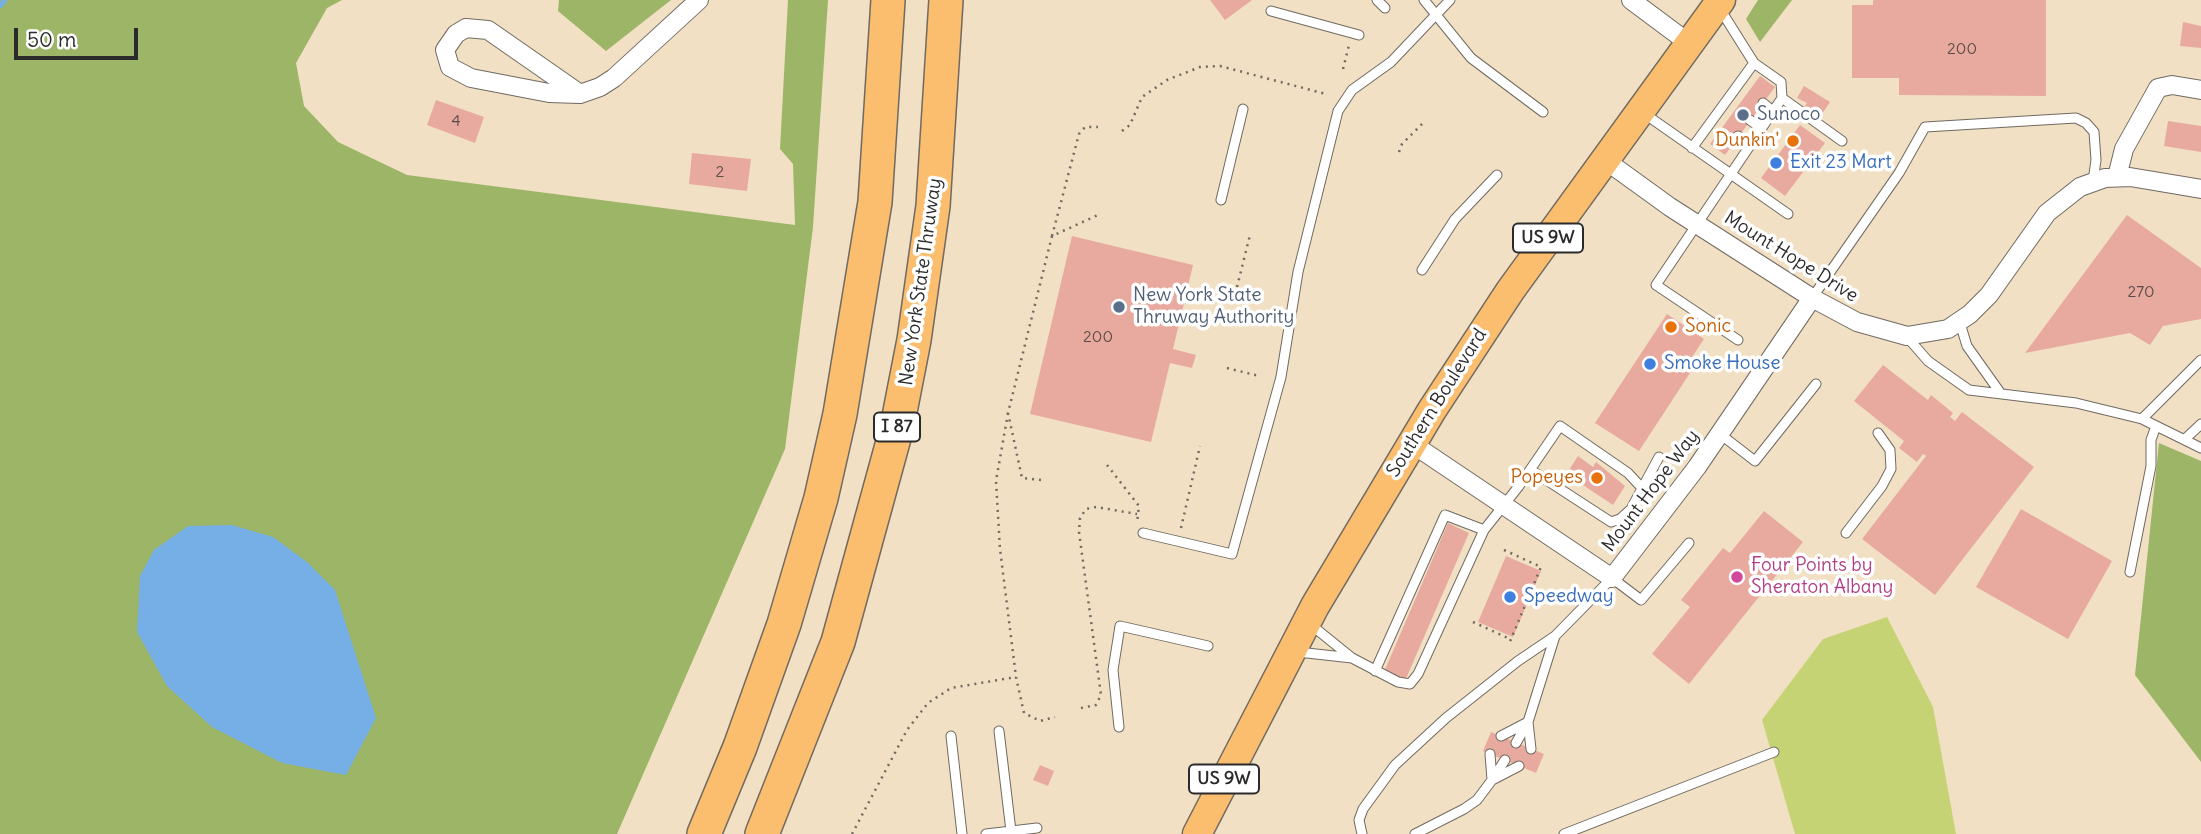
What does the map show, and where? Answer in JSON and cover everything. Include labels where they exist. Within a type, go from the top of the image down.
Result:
[{"type":"highway","points":[[704,834],[744,737],[787,614],[818,509],[840,414],[873,214],[888,0]]},
{"type":"highway","name":"New York State Thruway","points":[[762,834],[838,642],[897,427],[914,340],[933,206],[946,0]]},
{"type":"main road","name":"Southern Boulevard","points":[[1197,834],[1307,621],[1411,443],[1491,318],[1719,2]]},
{"type":"street","points":[[580,94],[488,30],[466,28],[456,34],[445,50],[450,67],[471,78],[542,92],[580,94],[614,78],[699,0]]},
{"type":"street","points":[[1631,0],[1690,44]]},
{"type":"street","points":[[2116,177],[2124,149],[2158,88],[2172,85],[2201,90]]},
{"type":"street","name":"Mount Hope Drive","points":[[1605,160],[1697,224],[1812,298],[1857,322],[1907,336],[1934,334],[1960,323],[1989,295],[2047,213],[2068,194],[2093,181],[2116,177],[2201,189]]},
{"type":"street","name":"Mount Hope Way","points":[[1411,443],[1612,578],[1720,433],[1812,298]]},
{"type":"lane","points":[[1377,0],[1385,8]]},
{"type":"lane","points":[[1424,0],[1471,58],[1543,112]]},
{"type":"lane","points":[[1143,533],[1232,554],[1281,377],[1298,272],[1338,111],[1352,90],[1382,70],[1450,0]]},
{"type":"lane","points":[[1719,2],[1754,63],[1781,82],[1782,98],[1656,285],[1738,340]]},
{"type":"lane","points":[[1271,10],[1356,34]]},
{"type":"lane","points":[[1692,148],[1754,63]]},
{"type":"lane","points":[[1738,85],[1748,92]]},
{"type":"lane","points":[[1782,98],[1842,141]]},
{"type":"lane","points":[[1726,101],[1736,109]]},
{"type":"lane","points":[[1763,103],[1773,110]]},
{"type":"lane","points":[[1221,200],[1243,109]]},
{"type":"lane","points":[[1640,111],[1787,214]]},
{"type":"lane","points":[[1714,118],[1724,125]]},
{"type":"lane","points":[[1812,298],[1899,173],[1926,127],[2076,118],[2087,122],[2094,132],[2096,160],[2093,181]]},
{"type":"lane","points":[[1750,120],[1761,128]]},
{"type":"lane","points":[[1738,136],[1750,145]]},
{"type":"lane","points":[[1422,270],[1455,219],[1497,175]]},
{"type":"lane","points":[[1960,323],[1967,346],[1999,391]]},
{"type":"lane","points":[[1907,336],[1928,361],[1969,390],[1999,391],[2076,403],[2142,419],[2201,448]]},
{"type":"lane","points":[[2142,419],[2201,360]]},
{"type":"lane","points":[[1720,433],[1755,461],[1816,384]]},
{"type":"lane","points":[[2185,439],[2201,424]]},
{"type":"lane","points":[[2130,572],[2151,466],[2151,440],[2156,425]]},
{"type":"lane","points":[[1307,621],[1352,658],[1404,685],[1410,684],[1468,548],[1505,505],[1560,426],[1621,468],[1641,487]]},
{"type":"lane","points":[[1846,533],[1882,486],[1891,469],[1890,450],[1878,433]]},
{"type":"lane","points":[[1531,470],[1611,522],[1627,515],[1659,457]]},
{"type":"lane","points":[[1375,671],[1388,652],[1410,603],[1439,536],[1445,515],[1484,530]]},
{"type":"lane","points":[[1362,834],[1359,820],[1363,809],[1395,765],[1455,710],[1555,636],[1612,578],[1641,600],[1689,543]]},
{"type":"lane","points":[[1119,727],[1113,670],[1120,626],[1208,646]]},
{"type":"lane","points":[[1516,743],[1528,722],[1555,636]]},
{"type":"lane","points":[[1291,652],[1352,658]]},
{"type":"lane","points":[[1500,736],[1528,722]]},
{"type":"lane","points":[[1528,722],[1531,749]]},
{"type":"lane","points":[[999,730],[1011,831]]},
{"type":"lane","points":[[951,736],[962,834]]},
{"type":"lane","points":[[1564,834],[1773,752]]},
{"type":"lane","points":[[1490,754],[1492,780]]},
{"type":"lane","points":[[1415,834],[1477,800],[1505,760]]},
{"type":"lane","points":[[1492,780],[1519,766]]},
{"type":"lane","points":[[986,834],[1037,828]]},
{"type":"path","points":[[1343,69],[1356,34]]},
{"type":"path","points":[[1122,131],[1130,125],[1142,97],[1167,80],[1200,67],[1220,66],[1326,94]]},
{"type":"path","points":[[1399,152],[1402,144],[1422,124]]},
{"type":"path","points":[[1055,717],[1040,721],[1024,713],[1016,677],[1000,549],[996,481],[1008,413],[1079,134],[1085,127],[1097,127]]},
{"type":"path","points":[[1052,236],[1098,215]]},
{"type":"path","points":[[1237,288],[1250,235]]},
{"type":"path","points":[[1227,368],[1259,376]]},
{"type":"path","points":[[1008,413],[1022,478],[1041,480]]},
{"type":"path","points":[[1177,542],[1200,446]]},
{"type":"path","points":[[1107,465],[1139,506]]},
{"type":"path","points":[[1081,708],[1096,705],[1101,695],[1079,532],[1080,518],[1086,509],[1096,507],[1137,514]]},
{"type":"path","points":[[1473,622],[1509,641],[1541,567],[1504,550]]},
{"type":"path","points":[[852,834],[907,730],[928,703],[951,688],[1016,677]]},
{"type":"green space","points":[[0,0],[342,0],[327,8],[296,63],[304,106],[338,142],[407,175],[795,225],[793,164],[780,149],[788,0],[828,0],[813,227],[785,449],[617,834],[0,834]]},
{"type":"green space","points":[[559,0],[671,0],[606,51],[558,11]]},
{"type":"green space","points":[[1758,0],[1792,0],[1760,42],[1746,19]]},
{"type":"green space","points":[[2159,443],[2201,461],[2201,762],[2135,675]]},
{"type":"green space","points":[[1887,617],[1933,707],[1956,834],[1795,834],[1762,720],[1823,639]]},
{"type":"water","points":[[232,525],[273,537],[307,562],[335,590],[376,718],[346,775],[282,763],[212,727],[167,686],[137,632],[140,576],[154,550],[188,526]]},
{"type":"building","points":[[1210,0],[1252,0],[1225,20]]},
{"type":"building","points":[[1873,0],[2046,0],[2046,96],[1899,95],[1899,78],[1852,78],[1852,5],[1873,5]]},
{"type":"building","points":[[2183,22],[2201,26],[2201,48],[2180,46]]},
{"type":"building","name":"Sunoco","points":[[1760,76],[1775,87],[1725,155],[1710,144]]},
{"type":"building","points":[[1804,86],[1830,102],[1820,117],[1804,107],[1807,103],[1797,98]]},
{"type":"building","points":[[436,100],[484,117],[475,143],[427,125]]},
{"type":"building","points":[[2168,121],[2201,126],[2201,152],[2164,146]]},
{"type":"building","points":[[1800,125],[1825,143],[1785,196],[1761,178]]},
{"type":"building","points":[[692,153],[751,159],[747,191],[689,184]]},
{"type":"building","points":[[2127,215],[2201,268],[2201,319],[2163,326],[2150,345],[2130,333],[2025,353]]},
{"type":"building","name":"New York State Thruway Authority","points":[[1072,236],[1193,265],[1173,349],[1196,355],[1192,368],[1170,363],[1151,442],[1030,414]]},
{"type":"building","points":[[1667,314],[1704,339],[1684,369],[1690,373],[1639,451],[1595,423]]},
{"type":"building","points":[[1883,365],[1928,400],[1931,395],[1953,413],[1950,417],[1955,421],[1962,412],[2034,467],[1935,595],[1862,539],[1926,456],[1923,454],[1917,462],[1899,448],[1904,441],[1854,401]]},
{"type":"building","name":"Popeyes","points":[[1578,456],[1593,467],[1596,462],[1625,486],[1613,505],[1583,485],[1584,481],[1569,470]]},
{"type":"building","points":[[2021,509],[2112,561],[2068,639],[1976,587]]},
{"type":"building","name":"Four Points by Sheraton Albany","points":[[1764,511],[1803,542],[1689,684],[1652,654],[1690,607],[1681,600],[1723,548],[1730,553]]},
{"type":"building","points":[[1448,523],[1469,533],[1405,681],[1384,672]]},
{"type":"building","name":"Speedway","points":[[1506,556],[1541,571],[1513,637],[1478,622]]},
{"type":"building","points":[[1491,732],[1544,754],[1536,773],[1483,751]]},
{"type":"building","points":[[1040,765],[1054,771],[1048,786],[1033,780]]},
{"type":"waterway","points":[[0,6],[5,0]]},
{"type":"place","name":"Sunoco","points":[[1743,115]]},
{"type":"place","name":"Dunkin'","points":[[1793,141]]},
{"type":"place","name":"Exit 23 Mart","points":[[1776,163]]},
{"type":"place","name":"New York State Thruway Authority","points":[[1119,307]]},
{"type":"place","name":"Sonic","points":[[1671,327]]},
{"type":"place","name":"Smoke House","points":[[1650,364]]},
{"type":"place","name":"Popeyes","points":[[1597,478]]},
{"type":"place","name":"Four Points by Sheraton Albany","points":[[1737,577]]},
{"type":"place","name":"Speedway","points":[[1510,597]]}]
